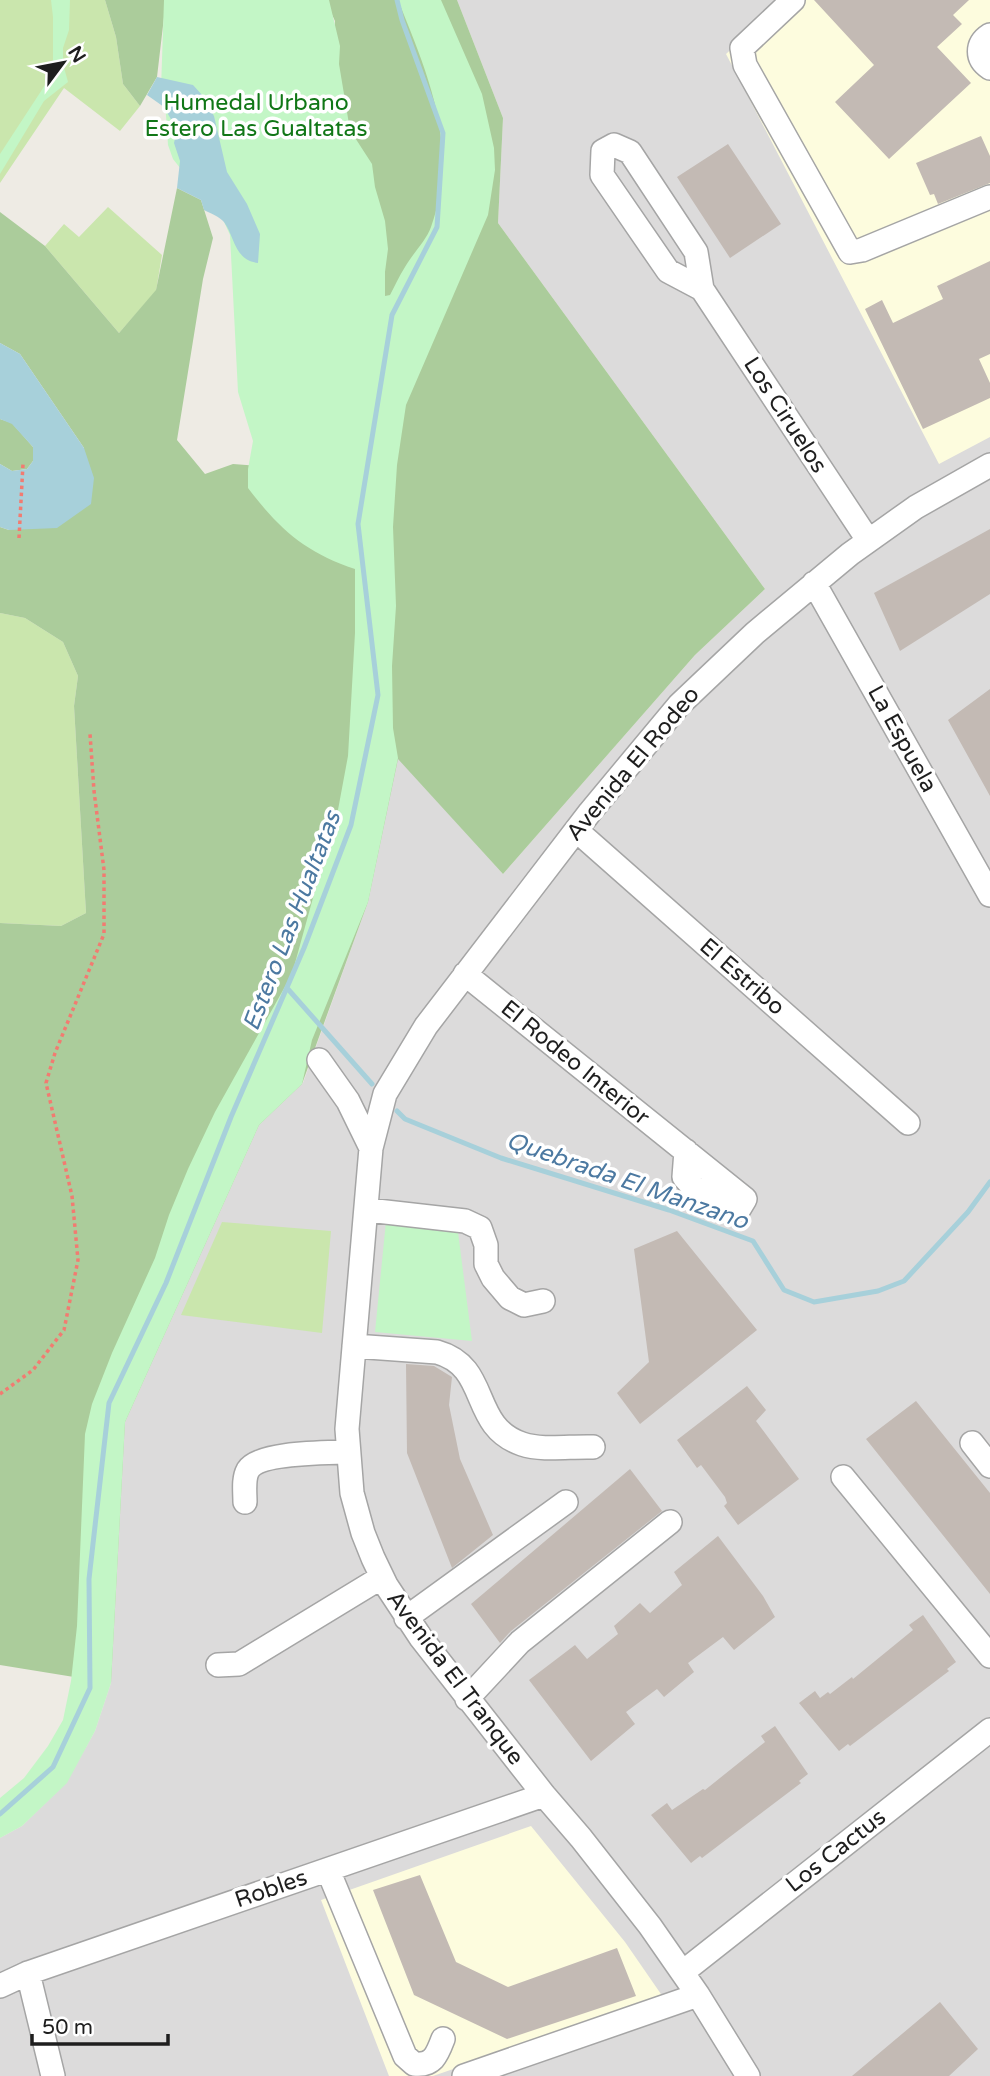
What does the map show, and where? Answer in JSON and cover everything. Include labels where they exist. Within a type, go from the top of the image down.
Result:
[{"type":"street","points":[[793,0],[742,48],[742,56],[845,247],[856,253],[990,197]]},
{"type":"street","points":[[990,35],[984,39],[979,50],[982,61],[990,68]]},
{"type":"street","name":"Los Ciruelos","points":[[702,289],[668,271],[602,175],[603,152],[614,145],[630,152],[696,252],[702,289],[869,540]]},
{"type":"street","name":"Avenida El Rodeo","points":[[371,1148],[385,1094],[426,1026],[576,830],[647,742],[697,686],[814,583],[869,540],[916,507],[990,465]]},
{"type":"street","name":"La Espuela","points":[[814,583],[990,895]]},
{"type":"street","name":"El Estribo","points":[[576,830],[908,1123]]},
{"type":"street","name":"El Rodeo Interior","points":[[465,974],[686,1151]]},
{"type":"street","name":"Avenida El Tranque","points":[[319,1060],[348,1101],[371,1148],[368,1210],[347,1416],[352,1493],[359,1520],[382,1577],[406,1618],[467,1699],[616,1881],[683,1972],[748,2076]]},
{"type":"street","points":[[368,1210],[466,1221],[480,1228],[486,1245],[486,1265],[510,1298],[524,1305],[544,1301]]},
{"type":"street","points":[[354,1346],[447,1354],[464,1365],[470,1373],[485,1412],[501,1432],[510,1438],[530,1446],[593,1447]]},
{"type":"street","points":[[972,1443],[990,1466]]},
{"type":"street","points":[[244,1502],[245,1479],[248,1470],[255,1463],[303,1453],[348,1452]]},
{"type":"street","points":[[843,1478],[990,1656]]},
{"type":"street","points":[[406,1618],[566,1502]]},
{"type":"street","points":[[467,1699],[520,1642],[670,1522]]},
{"type":"street","points":[[218,1665],[239,1664],[382,1577]]},
{"type":"street","name":"Los Cactus","points":[[683,1972],[990,1730]]},
{"type":"street","name":"Robles","points":[[0,1986],[28,1973],[544,1795]]},
{"type":"street","points":[[328,1870],[405,2056],[414,2064],[430,2063],[436,2057],[443,2039]]},
{"type":"street","points":[[28,1973],[53,2076]]},
{"type":"street","points":[[464,2076],[698,1995]]},
{"type":"path","points":[[19,538],[23,464]]},
{"type":"path","points":[[0,1394],[33,1370],[64,1331],[78,1260],[72,1196],[46,1083],[55,1054],[104,934],[104,870],[90,734]]},
{"type":"shaded area","points":[[457,0],[990,0],[990,2076],[0,2076],[0,1838],[22,1826],[66,1783],[95,1731],[111,1683],[125,1422],[259,1125],[303,1083],[368,902],[398,758],[503,874],[695,655],[765,589],[498,223],[503,118]]},
{"type":"shaded area","points":[[784,0],[990,0],[990,437],[939,464],[726,54]]},
{"type":"shaded area","points":[[531,1826],[625,1942],[663,1997],[433,2076],[389,2076],[321,1900]]},
{"type":"green space","points":[[0,0],[105,0],[116,37],[123,84],[140,106],[120,131],[64,88],[0,183]]},
{"type":"green space","points":[[51,0],[70,0],[69,30],[63,48],[63,64],[68,82],[44,101],[0,174],[0,154],[47,82],[53,68]]},
{"type":"green space","points":[[105,0],[166,0],[157,77],[140,106],[123,84],[116,37]]},
{"type":"green space","name":"Humedal Urbano Estero Las Gualtatas","points":[[164,0],[329,0],[340,46],[339,64],[350,130],[372,164],[375,187],[385,221],[388,249],[385,296],[390,295],[403,270],[429,232],[439,197],[442,168],[437,111],[420,56],[398,0],[441,0],[482,94],[494,148],[495,170],[488,215],[406,405],[397,465],[393,527],[396,606],[392,666],[393,728],[398,758],[368,902],[312,1040],[302,1084],[259,1125],[125,1422],[111,1683],[95,1731],[67,1783],[22,1826],[0,1838],[0,1798],[24,1778],[63,1720],[71,1681],[77,1626],[85,1434],[92,1404],[155,1258],[188,1169],[215,1112],[292,974],[316,887],[332,842],[348,756],[355,633],[355,569],[322,555],[295,538],[271,516],[248,488],[253,441],[238,392],[230,235],[221,215],[210,206],[173,159],[168,145],[161,89]]},
{"type":"green space","points":[[325,0],[457,0],[503,118],[498,223],[765,589],[695,655],[503,874],[398,759],[368,902],[302,1084],[259,1125],[125,1422],[111,1683],[0,1665],[0,923],[61,926],[86,913],[74,706],[78,676],[63,642],[25,618],[0,613],[0,527],[9,530],[84,448],[20,354],[0,343],[0,212],[45,246],[119,333],[156,290],[177,188],[201,200],[213,238],[203,279],[177,440],[205,474],[233,464],[285,468],[330,91],[335,21]]},
{"type":"green space","points":[[108,207],[162,255],[156,291],[119,333],[45,246],[64,224],[79,237]]},
{"type":"green space","points":[[0,419],[12,423],[33,447],[33,461],[27,469],[12,471],[0,464]]},
{"type":"green space","points":[[0,613],[25,618],[63,642],[78,676],[74,706],[86,913],[61,926],[0,923]]},
{"type":"green space","points":[[386,1221],[458,1232],[472,1341],[375,1332]]},
{"type":"green space","points":[[222,1222],[331,1231],[322,1333],[181,1315]]},
{"type":"water","points":[[157,77],[193,85],[203,96],[214,116],[227,172],[247,204],[260,234],[258,263],[250,261],[240,253],[224,222],[204,210],[201,200],[177,188],[180,161],[174,143],[177,130],[164,107],[147,95]]},
{"type":"water","points":[[0,343],[20,354],[84,448],[94,478],[91,504],[57,528],[9,530],[0,527],[0,464],[12,471],[27,469],[33,461],[33,447],[12,424],[0,419]]},
{"type":"building","points":[[814,0],[969,0],[953,15],[962,24],[937,47],[971,83],[889,159],[835,102],[874,65]]},
{"type":"building","points":[[981,136],[990,156],[990,183],[938,204],[934,194],[930,195],[916,163]]},
{"type":"building","points":[[728,144],[781,224],[730,258],[677,177]]},
{"type":"building","points":[[990,261],[990,354],[979,359],[990,383],[990,398],[923,429],[865,309],[882,300],[893,323],[943,299],[937,286]]},
{"type":"building","points":[[990,529],[990,594],[900,651],[874,593]]},
{"type":"building","points":[[990,689],[990,796],[948,720]]},
{"type":"building","points":[[677,1231],[757,1330],[640,1424],[617,1393],[649,1362],[634,1249]]},
{"type":"building","points":[[406,1364],[434,1366],[452,1377],[449,1405],[460,1459],[493,1535],[452,1568],[407,1453]]},
{"type":"building","points":[[747,1386],[766,1410],[756,1421],[799,1479],[738,1525],[724,1506],[727,1503],[725,1497],[701,1465],[697,1468],[677,1440]]},
{"type":"building","points":[[916,1401],[990,1493],[990,1594],[866,1439]]},
{"type":"building","points":[[630,1469],[662,1511],[511,1631],[500,1643],[471,1604]]},
{"type":"building","points":[[718,1536],[763,1596],[775,1617],[734,1650],[723,1637],[688,1663],[694,1672],[664,1697],[657,1689],[626,1712],[635,1724],[591,1761],[529,1680],[575,1645],[587,1659],[618,1634],[614,1626],[640,1603],[650,1613],[682,1585],[674,1572]]},
{"type":"building","points":[[923,1615],[956,1662],[947,1669],[949,1671],[850,1746],[848,1744],[839,1751],[799,1703],[815,1691],[820,1698],[828,1692],[830,1694],[852,1677],[853,1679],[913,1630],[909,1625]]},
{"type":"building","points":[[775,1726],[808,1774],[799,1781],[801,1783],[702,1858],[700,1856],[691,1863],[651,1815],[667,1803],[672,1810],[705,1790],[765,1742],[761,1736]]},
{"type":"building","points":[[420,1875],[456,1962],[508,1987],[617,1948],[636,1996],[507,2039],[414,1995],[373,1890]]},
{"type":"building","points":[[940,2002],[978,2049],[949,2076],[852,2076]]},
{"type":"waterway","name":"Estero Las Hualtatas","points":[[0,1814],[53,1767],[90,1688],[89,1579],[109,1403],[166,1283],[231,1117],[304,948],[351,825],[378,695],[358,524],[392,315],[437,227],[443,133],[397,0]]},
{"type":"waterway","name":"Quebrada El Manzano","points":[[287,988],[372,1084]]},
{"type":"waterway","name":"Quebrada El Manzano","points":[[397,1111],[405,1119],[501,1158],[669,1210],[753,1241],[784,1290],[814,1302],[878,1291],[904,1281],[968,1212],[990,1182]]}]
